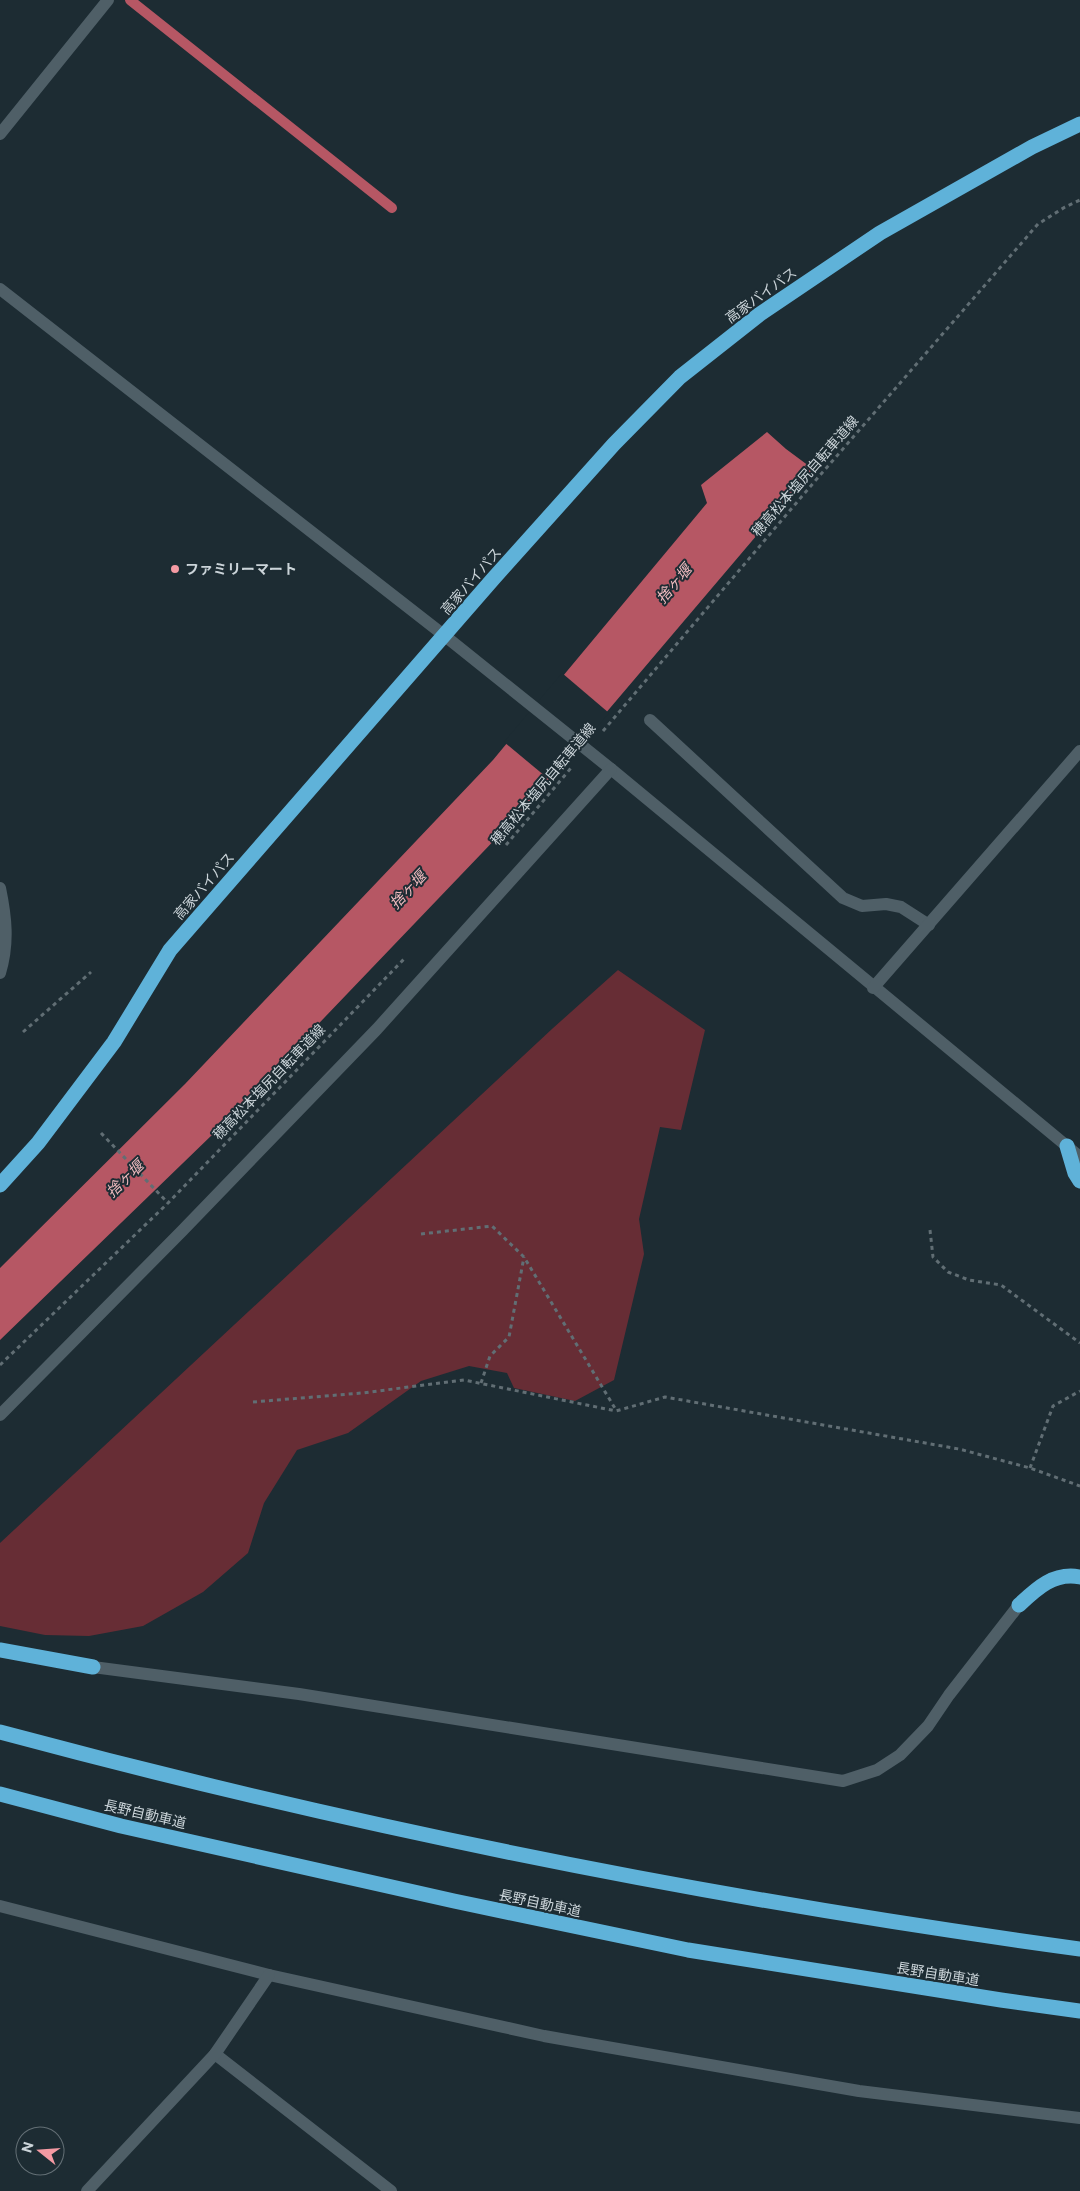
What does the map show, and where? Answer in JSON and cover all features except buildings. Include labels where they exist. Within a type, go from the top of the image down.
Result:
[{"type":"highway","name":"高家バイパス","points":[[0,1185],[38,1143],[114,1042],[170,950],[614,444],[680,377],[760,314],[880,233],[1032,147],[1080,124]]},
{"type":"highway","points":[[1067,1146],[1075,1173],[1080,1181]]},
{"type":"highway","points":[[1019,1605],[1036,1589],[1054,1578],[1080,1577]]},
{"type":"highway","points":[[0,1650],[93,1667]]},
{"type":"highway","points":[[0,1732],[135,1769],[483,1846],[705,1890],[1080,1949]]},
{"type":"highway","name":"長野自動車道","points":[[0,1794],[121,1826],[444,1899],[688,1950],[1080,2011]]},
{"type":"street","points":[[0,134],[108,0]]},
{"type":"street","points":[[0,289],[445,636],[611,769],[873,988],[1080,1157]]},
{"type":"street","points":[[650,720],[843,898],[862,906],[886,904],[901,907],[929,925]]},
{"type":"street","points":[[873,988],[1080,751]]},
{"type":"street","points":[[0,1415],[189,1224],[377,1029],[557,832],[611,769]]},
{"type":"street","points":[[0,888],[7,920],[3,963],[0,973]]},
{"type":"street","points":[[93,1667],[299,1694],[843,1781],[877,1770],[900,1755],[928,1726],[949,1695],[1019,1605]]},
{"type":"street","points":[[0,1906],[269,1975],[564,2039],[859,2091],[1080,2118]]},
{"type":"street","points":[[87,2191],[215,2054],[269,1975]]},
{"type":"street","points":[[215,2054],[391,2191]]},
{"type":"path","name":"穂高松本塩尻自転車道線","points":[[602,732],[809,488],[1038,224],[1080,200]]},
{"type":"path","name":"穂高松本塩尻自転車道線","points":[[500,851],[577,762]]},
{"type":"path","name":"穂高松本塩尻自転車道線","points":[[0,1365],[168,1203],[408,954]]},
{"type":"path","points":[[23,1032],[91,972]]},
{"type":"path","points":[[101,1133],[168,1203]]},
{"type":"path","points":[[421,1234],[492,1226],[524,1257],[616,1411]]},
{"type":"path","points":[[930,1230],[933,1256],[948,1272],[969,1280],[1001,1285],[1080,1342]]},
{"type":"path","points":[[481,1383],[490,1356],[510,1337],[524,1257]]},
{"type":"path","points":[[253,1402],[362,1393],[464,1380],[616,1411],[665,1397],[959,1449],[1030,1468],[1080,1486]]},
{"type":"path","points":[[1030,1468],[1053,1406],[1080,1390]]},
{"type":"shaded area","points":[[618,970],[705,1030],[681,1130],[660,1127],[639,1219],[644,1254],[614,1380],[575,1401],[514,1388],[507,1373],[469,1366],[421,1381],[348,1433],[297,1450],[264,1503],[248,1553],[203,1592],[143,1626],[89,1636],[45,1635],[0,1626],[0,1543],[552,1029]]},
{"type":"water","name":"捨ヶ堰","points":[[767,432],[813,469],[526,807],[213,1134],[0,1340],[0,1268],[185,1084],[493,760],[707,503],[701,485]]},
{"type":"pier","points":[[562,673],[609,713],[551,781],[504,742]]},
{"type":"waterway","points":[[130,0],[392,208]]},
{"type":"place","name":"ファミリーマート","points":[[175,569]]}]
